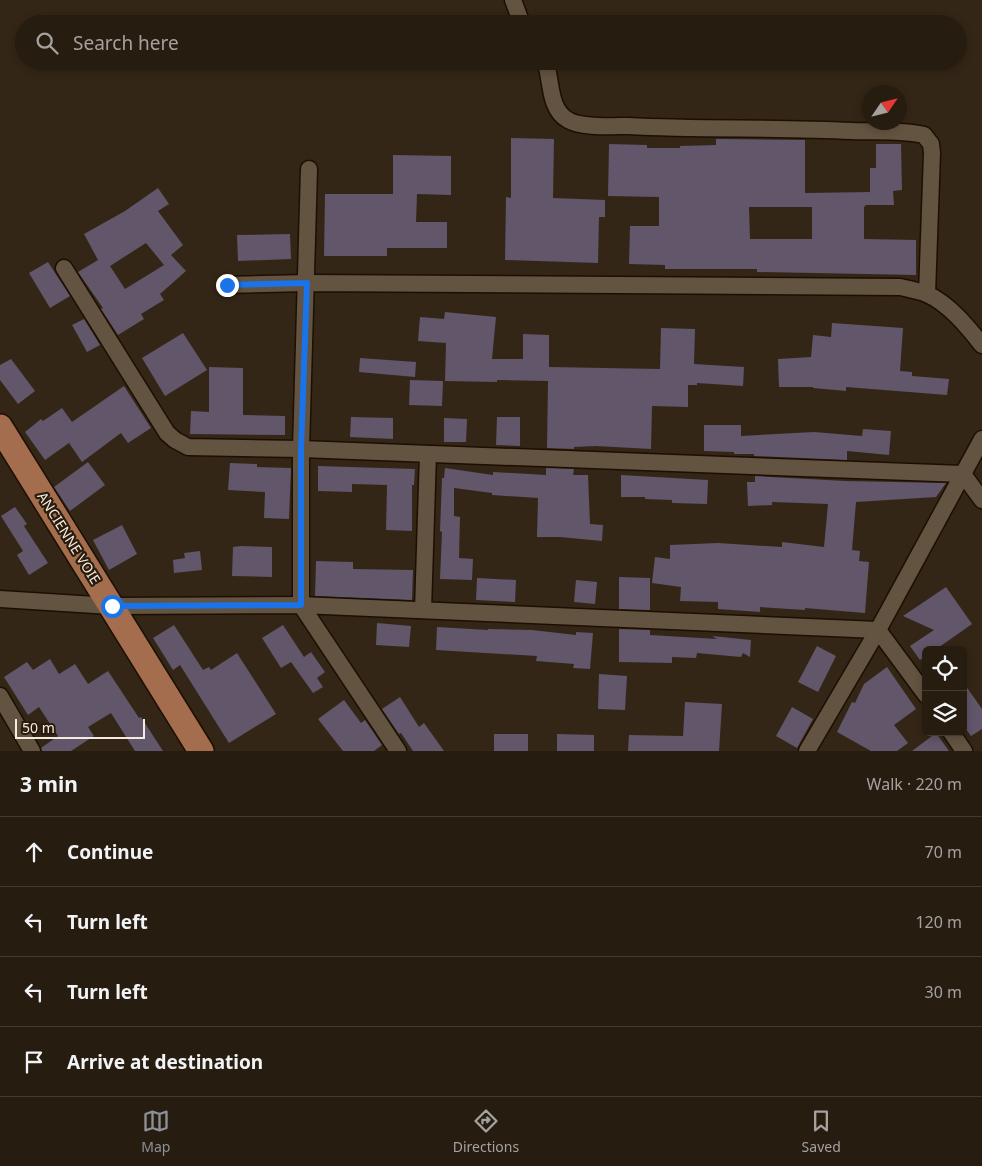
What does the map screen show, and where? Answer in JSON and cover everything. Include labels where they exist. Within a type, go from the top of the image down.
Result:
[{"type":"main road","name":"ANCIENNE VOIE","points":[[0,427],[201,751]]},
{"type":"street","points":[[513,0],[519,15]]},
{"type":"street","points":[[547,70],[556,106],[568,120],[582,124],[648,127],[790,128],[924,135],[931,144],[932,153],[927,294]]},
{"type":"street","points":[[309,170],[301,449],[301,605],[398,751]]},
{"type":"street","points":[[64,268],[167,433],[182,445],[194,448],[301,449],[963,474]]},
{"type":"street","points":[[227,285],[307,283],[900,287],[927,294],[944,304],[969,328],[982,345]]},
{"type":"street","points":[[807,751],[878,630],[982,439]]},
{"type":"street","points":[[423,610],[428,454]]},
{"type":"street","points":[[963,474],[982,500]]},
{"type":"street","points":[[0,599],[112,606],[301,605],[878,630]]},
{"type":"street","points":[[878,630],[923,691]]},
{"type":"street","points":[[0,696],[32,751]]},
{"type":"street","points":[[954,736],[964,751]]},
{"type":"building","points":[[511,138],[554,139],[553,198],[605,200],[605,217],[599,217],[598,263],[505,260],[506,197],[511,198]]},
{"type":"building","points":[[716,139],[805,140],[805,193],[870,192],[870,168],[876,168],[876,144],[901,144],[902,190],[893,191],[894,205],[866,205],[864,207],[864,239],[916,240],[916,275],[757,272],[757,269],[665,269],[665,265],[629,264],[630,226],[659,226],[659,197],[608,196],[609,144],[647,145],[647,148],[716,145]],"holes":[[[749,207],[812,207],[812,239],[750,239]]]},
{"type":"building","points":[[393,155],[451,156],[451,195],[417,194],[416,222],[447,222],[447,248],[387,248],[387,256],[324,256],[325,194],[393,194]]},
{"type":"building","points":[[158,188],[169,204],[158,211],[183,245],[171,255],[186,271],[160,294],[164,300],[141,314],[144,319],[118,335],[101,309],[103,308],[78,272],[98,260],[84,234],[125,211]],"holes":[[[146,243],[164,265],[125,289],[110,266]]]},
{"type":"building","points":[[290,234],[291,259],[238,261],[237,235]]},
{"type":"building","points":[[48,262],[70,296],[50,308],[29,273]]},
{"type":"building","points":[[445,312],[496,317],[492,359],[523,359],[523,334],[549,335],[549,367],[660,369],[661,328],[695,329],[694,364],[744,367],[743,386],[697,383],[697,385],[688,385],[688,407],[652,406],[651,449],[596,446],[574,447],[574,449],[547,448],[548,381],[445,381],[446,343],[418,341],[420,317],[444,319]]},
{"type":"building","points":[[84,319],[100,345],[87,352],[72,325]]},
{"type":"building","points":[[832,323],[903,328],[900,371],[912,372],[912,376],[949,379],[947,395],[846,387],[846,391],[813,387],[779,387],[778,359],[811,357],[813,335],[831,337]]},
{"type":"building","points":[[183,333],[207,370],[165,396],[142,358]]},
{"type":"building","points":[[360,358],[416,362],[415,377],[359,372]]},
{"type":"building","points":[[11,359],[35,391],[18,404],[0,380],[0,365]]},
{"type":"building","points":[[209,367],[243,368],[243,415],[285,416],[285,435],[190,434],[191,411],[209,412]]},
{"type":"building","points":[[410,380],[443,381],[442,406],[409,405]]},
{"type":"building","points":[[124,386],[151,428],[128,443],[121,433],[82,462],[69,443],[45,460],[25,432],[41,419],[43,421],[62,408],[72,422]]},
{"type":"building","points":[[351,417],[393,418],[393,439],[350,437]]},
{"type":"building","points":[[497,417],[520,417],[520,446],[496,445]]},
{"type":"building","points":[[444,418],[467,419],[466,442],[444,442]]},
{"type":"building","points":[[704,425],[741,425],[741,436],[814,432],[862,436],[863,429],[891,431],[889,455],[847,451],[847,460],[754,456],[754,454],[734,454],[734,452],[704,451]]},
{"type":"building","points":[[88,462],[105,485],[70,511],[54,487]]},
{"type":"building","points":[[230,463],[257,464],[257,467],[291,468],[289,519],[264,518],[265,492],[228,490]]},
{"type":"building","points":[[318,466],[415,469],[414,485],[412,485],[412,531],[386,530],[387,485],[352,484],[352,492],[318,491]]},
{"type":"building","points":[[445,468],[493,475],[493,472],[546,475],[546,468],[574,469],[573,475],[588,475],[590,524],[603,525],[602,541],[537,537],[538,498],[492,495],[492,493],[454,488],[454,516],[460,517],[459,558],[473,559],[472,580],[440,579],[442,478],[444,478]]},
{"type":"building","points":[[621,475],[708,480],[707,504],[672,503],[672,500],[645,499],[645,497],[621,497]]},
{"type":"building","points":[[755,476],[845,481],[946,483],[936,497],[856,502],[852,550],[860,551],[859,561],[869,562],[865,613],[805,608],[805,610],[760,607],[760,612],[718,609],[718,602],[680,601],[681,587],[652,583],[655,557],[670,559],[670,545],[718,543],[782,547],[782,542],[824,547],[828,504],[772,502],[772,505],[748,506],[747,482],[755,482]]},
{"type":"building","points":[[15,507],[27,524],[24,526],[48,563],[29,575],[17,555],[23,551],[1,516]]},
{"type":"building","points":[[122,525],[137,554],[109,570],[93,540]]},
{"type":"building","points":[[233,547],[272,547],[272,577],[232,576]]},
{"type":"building","points":[[200,551],[202,570],[174,573],[173,560],[185,558],[184,553]]},
{"type":"building","points":[[316,561],[353,562],[353,569],[413,570],[412,600],[315,596]]},
{"type":"building","points":[[619,577],[650,578],[650,610],[619,609]]},
{"type":"building","points":[[477,578],[516,580],[515,602],[476,600]]},
{"type":"building","points":[[576,580],[597,582],[595,604],[574,602]]},
{"type":"building","points":[[946,587],[972,624],[941,646],[922,646],[922,659],[920,660],[910,646],[934,630],[903,616]]},
{"type":"building","points":[[377,623],[411,626],[409,647],[376,645]]},
{"type":"building","points":[[174,625],[203,670],[209,667],[211,670],[237,653],[276,714],[229,743],[180,665],[173,670],[153,638]]},
{"type":"building","points":[[283,625],[304,657],[311,652],[325,672],[317,678],[323,687],[313,693],[291,662],[281,668],[262,638]]},
{"type":"building","points":[[437,627],[532,630],[576,635],[576,632],[593,633],[590,669],[573,668],[574,664],[536,661],[537,656],[436,650]]},
{"type":"building","points":[[619,629],[650,630],[650,635],[717,639],[712,636],[751,640],[750,657],[743,653],[741,657],[697,653],[696,658],[672,657],[672,663],[619,662]]},
{"type":"building","points":[[817,646],[836,656],[818,692],[798,682]]},
{"type":"building","points":[[50,659],[59,674],[75,664],[88,684],[108,671],[163,751],[135,751],[111,713],[88,727],[94,736],[71,751],[42,751],[41,748],[58,736],[39,707],[28,715],[4,677],[27,662],[33,670]]},
{"type":"building","points":[[887,667],[916,709],[894,725],[908,743],[897,751],[871,751],[837,732],[852,702],[855,703],[864,684]]},
{"type":"building","points":[[599,674],[627,676],[625,710],[598,709]]},
{"type":"building","points":[[967,688],[982,709],[982,729],[971,736],[967,730]]},
{"type":"building","points":[[400,697],[419,727],[424,723],[444,751],[413,751],[401,733],[399,734],[382,709]]},
{"type":"building","points":[[344,700],[361,723],[365,720],[382,745],[374,751],[343,751],[318,719]]},
{"type":"building","points":[[685,702],[722,704],[719,751],[628,751],[629,735],[683,736]]},
{"type":"building","points":[[792,707],[813,719],[797,748],[776,736]]},
{"type":"building","points":[[494,734],[528,734],[528,751],[494,751]]},
{"type":"building","points":[[557,734],[594,735],[594,751],[557,751]]},
{"type":"building","points":[[932,736],[938,736],[949,751],[912,751]]},
{"type":"route","points":[[112,606],[301,605],[301,449],[307,283],[227,285]]}]
